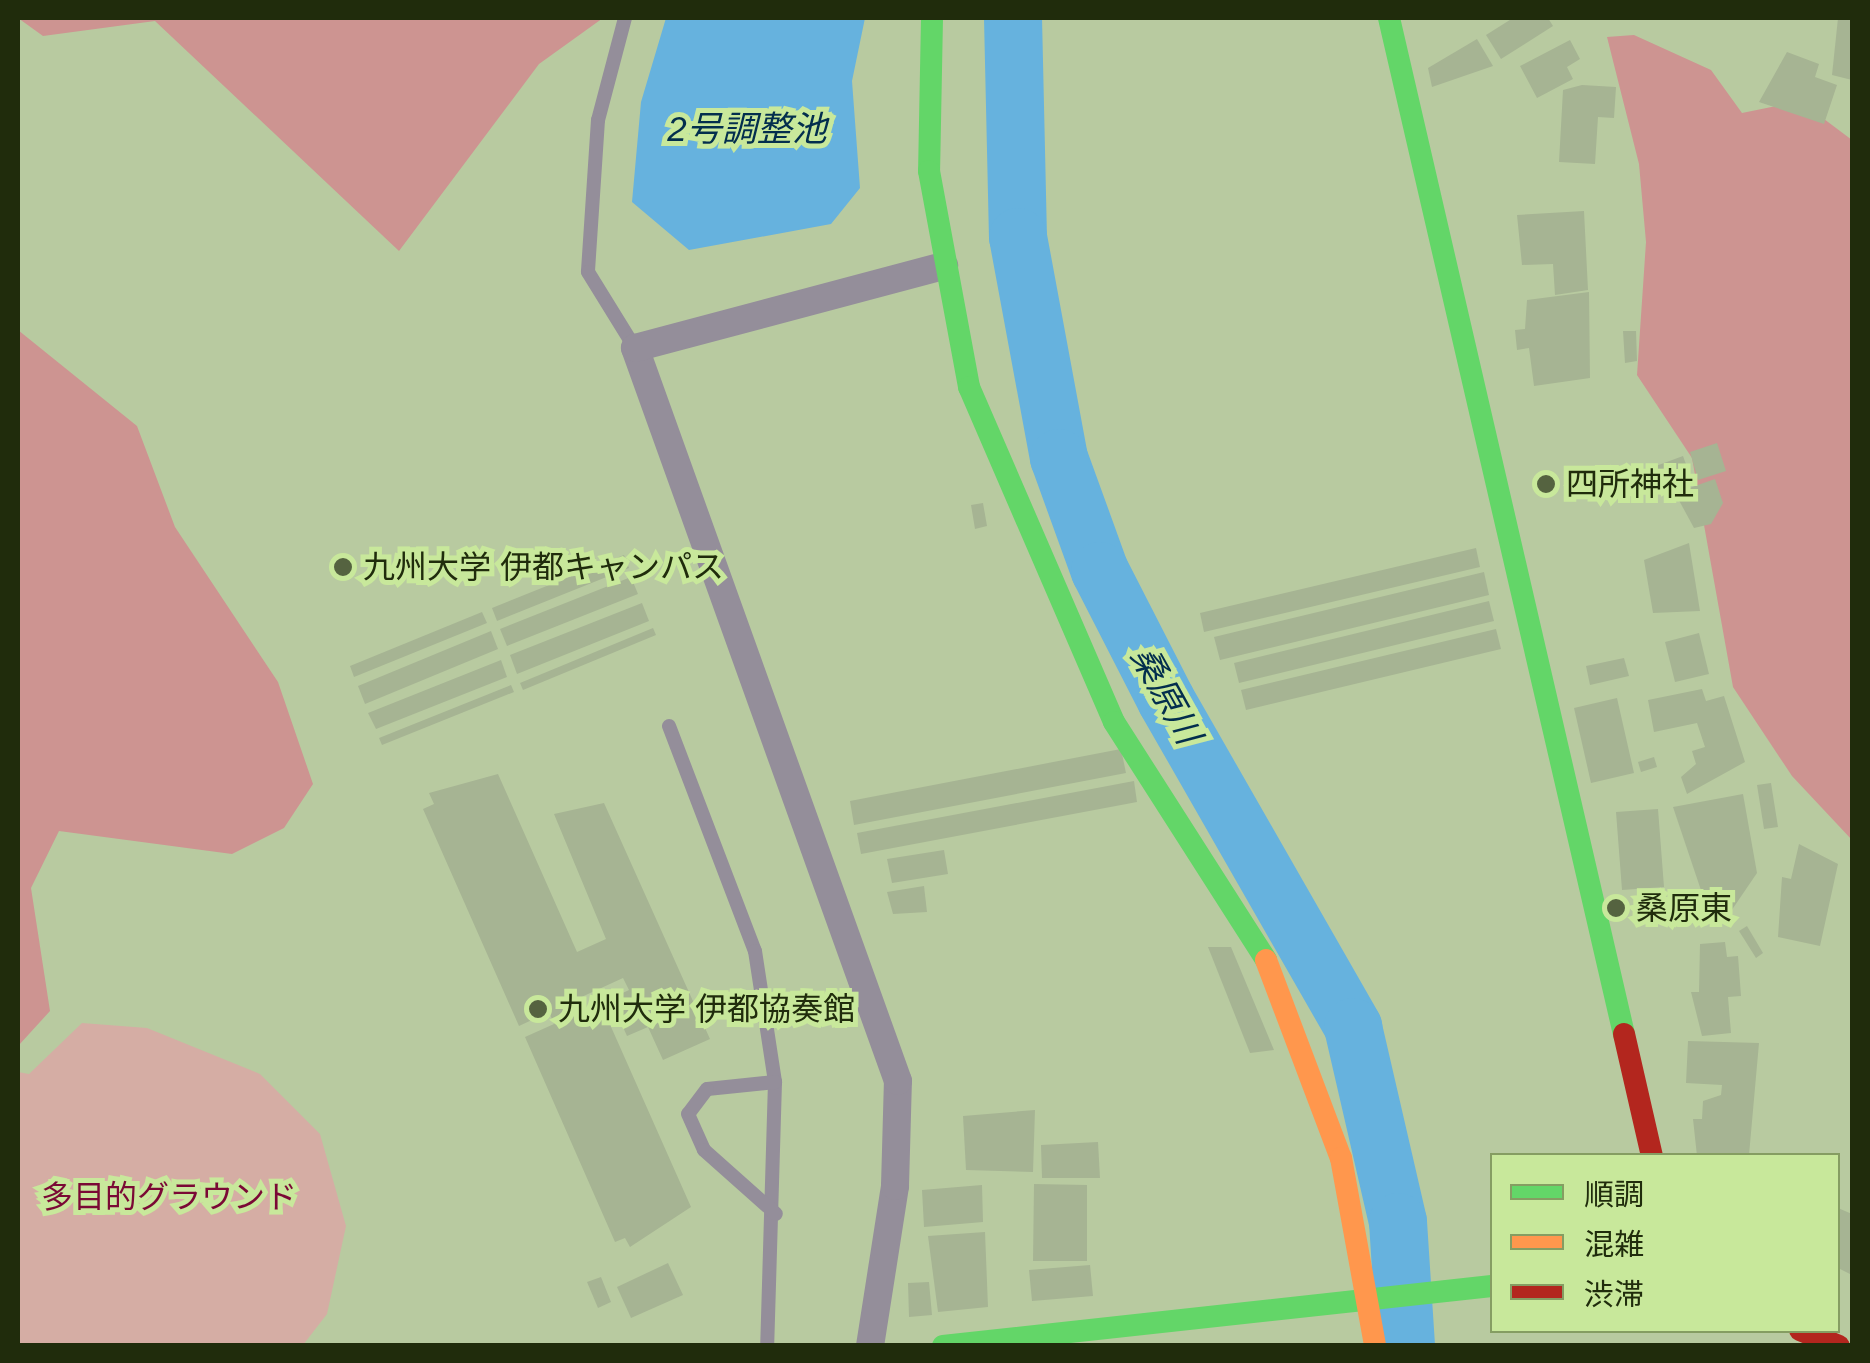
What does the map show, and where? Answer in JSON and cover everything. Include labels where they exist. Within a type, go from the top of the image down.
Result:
[{"type":"street","points":[[932,18],[929,171],[970,388],[1075,644],[1114,722],[1272,969],[1341,1158],[1372,1294],[1375,1346]]},
{"type":"street","points":[[1389,18],[1651,1153]]},
{"type":"street","points":[[870,1346],[895,1186],[898,1081],[635,348],[944,266]]},
{"type":"street","points":[[943,1346],[1372,1294],[1490,1286]]},
{"type":"street","points":[[1807,1333],[1839,1346]]},
{"type":"lane","points":[[626,18],[598,120],[588,272],[635,348]]},
{"type":"lane","points":[[668,726],[755,950],[775,1082],[776,1214],[768,1346]]},
{"type":"lane","points":[[775,1082],[707,1090],[688,1114],[704,1150],[776,1214]]},
{"type":"green space","name":"多目的グラウンド","points":[[82,1023],[147,1028],[260,1074],[320,1134],[346,1226],[327,1314],[303,1345],[18,1345],[18,1072],[29,1074]]},
{"type":"shaded area","points":[[18,18],[603,18],[539,64],[399,251],[155,21],[43,36]]},
{"type":"shaded area","points":[[1634,35],[1711,70],[1742,113],[1800,101],[1852,140],[1852,840],[1792,776],[1733,687],[1692,458],[1637,375],[1646,242],[1639,164],[1607,37]]},
{"type":"shaded area","points":[[18,330],[137,426],[175,527],[278,682],[313,784],[284,828],[232,854],[59,831],[31,888],[50,1011],[19,1045]]},
{"type":"water","name":"2号調整池","points":[[666,18],[865,18],[852,81],[860,188],[831,224],[689,250],[632,202],[641,102]]},
{"type":"building","points":[[1513,18],[1548,18],[1553,26],[1501,59],[1486,35]]},
{"type":"building","points":[[1838,18],[1852,19],[1852,80],[1832,75]]},
{"type":"building","points":[[1477,39],[1493,66],[1432,87],[1428,68]]},
{"type":"building","points":[[1570,40],[1580,59],[1567,67],[1573,79],[1537,98],[1520,66]]},
{"type":"building","points":[[1787,52],[1819,64],[1815,77],[1837,85],[1824,124],[1759,102]]},
{"type":"building","points":[[1582,85],[1616,87],[1614,118],[1598,117],[1595,164],[1559,162],[1563,90]]},
{"type":"building","points":[[1584,211],[1588,290],[1555,295],[1553,264],[1522,265],[1517,215]]},
{"type":"building","points":[[1589,292],[1590,378],[1534,386],[1529,348],[1517,350],[1515,330],[1525,329],[1527,300]]},
{"type":"building","points":[[1623,331],[1636,331],[1637,361],[1625,363]]},
{"type":"building","points":[[1717,443],[1726,471],[1698,480],[1690,452]]},
{"type":"building","points":[[1683,456],[1691,478],[1652,492],[1645,470]]},
{"type":"building","points":[[1715,479],[1723,503],[1711,524],[1694,528],[1675,493]]},
{"type":"building","points":[[983,503],[987,526],[975,529],[971,505]]},
{"type":"building","points":[[1689,543],[1700,611],[1653,613],[1644,560]]},
{"type":"building","points":[[1476,548],[1480,567],[1204,632],[1200,613]]},
{"type":"building","points":[[624,555],[629,568],[497,621],[492,608]]},
{"type":"building","points":[[1484,572],[1489,595],[1220,660],[1214,637]]},
{"type":"building","points":[[631,577],[638,594],[507,646],[500,629]]},
{"type":"building","points":[[1489,601],[1494,621],[1239,683],[1234,663]]},
{"type":"building","points":[[642,603],[649,621],[517,674],[510,655]]},
{"type":"building","points":[[482,612],[487,623],[354,677],[350,666]]},
{"type":"building","points":[[653,628],[656,635],[523,690],[520,683]]},
{"type":"building","points":[[1496,629],[1501,649],[1246,710],[1241,690]]},
{"type":"building","points":[[491,631],[498,649],[365,704],[358,686]]},
{"type":"building","points":[[1699,633],[1709,674],[1675,682],[1665,642]]},
{"type":"building","points":[[1624,658],[1629,676],[1590,685],[1586,666]]},
{"type":"building","points":[[501,660],[507,677],[376,729],[368,713]]},
{"type":"building","points":[[511,685],[514,692],[382,745],[379,738]]},
{"type":"building","points":[[1702,689],[1706,701],[1724,696],[1745,762],[1687,794],[1681,777],[1696,764],[1692,751],[1705,747],[1697,723],[1654,732],[1648,700]]},
{"type":"building","points":[[1617,698],[1634,773],[1591,783],[1574,708]]},
{"type":"building","points":[[1121,749],[1126,773],[854,825],[850,801]]},
{"type":"building","points":[[1654,757],[1657,767],[1641,772],[1638,762]]},
{"type":"building","name":"九州大学 伊都協奏館","points":[[498,774],[577,952],[606,939],[554,814],[604,803],[710,1039],[663,1060],[648,1027],[627,1036],[618,1016],[608,1020],[691,1207],[630,1247],[625,1238],[615,1242],[525,1037],[554,1024],[549,1012],[519,1026],[423,809],[434,804],[429,793]],"holes":[[[623,978],[629,990],[570,1018],[564,1005]]]},
{"type":"building","points":[[1134,781],[1137,802],[861,854],[857,833]]},
{"type":"building","points":[[1771,783],[1778,827],[1764,829],[1757,785]]},
{"type":"building","points":[[1743,794],[1757,873],[1727,917],[1711,920],[1673,807]]},
{"type":"building","points":[[1658,809],[1664,887],[1622,890],[1616,812]]},
{"type":"building","points":[[1799,844],[1838,864],[1820,946],[1778,937],[1782,877],[1791,879]]},
{"type":"building","points":[[944,850],[948,874],[892,883],[887,859]]},
{"type":"building","points":[[924,886],[927,912],[893,914],[887,892]]},
{"type":"building","points":[[1747,926],[1763,953],[1756,958],[1739,931]]},
{"type":"building","points":[[1725,942],[1727,957],[1738,956],[1741,996],[1728,997],[1731,1033],[1702,1036],[1691,992],[1699,992],[1700,944]]},
{"type":"building","points":[[1208,947],[1231,947],[1274,1050],[1250,1053]]},
{"type":"building","points":[[1688,1041],[1759,1043],[1749,1153],[1697,1153],[1693,1119],[1702,1119],[1703,1101],[1721,1095],[1722,1085],[1686,1083]]},
{"type":"building","points":[[1035,1110],[1033,1172],[966,1170],[963,1116]]},
{"type":"building","points":[[1098,1142],[1100,1178],[1042,1178],[1041,1145]]},
{"type":"building","points":[[1034,1184],[1087,1185],[1087,1261],[1033,1261]]},
{"type":"building","points":[[982,1185],[983,1222],[924,1227],[922,1190]]},
{"type":"building","points":[[1840,1209],[1852,1214],[1852,1275],[1840,1269]]},
{"type":"building","points":[[985,1232],[988,1307],[938,1312],[928,1236]]},
{"type":"building","points":[[668,1263],[683,1295],[631,1318],[617,1287]]},
{"type":"building","points":[[1090,1265],[1093,1296],[1032,1301],[1029,1270]]},
{"type":"building","points":[[601,1277],[611,1302],[598,1308],[587,1282]]},
{"type":"building","points":[[929,1282],[932,1315],[909,1317],[908,1283]]},
{"type":"waterway","name":"桑原川","points":[[1013,18],[1018,237],[1059,458],[1100,571],[1166,700],[1353,1027],[1398,1222],[1406,1346]]},
{"type":"traffic: fast","points":[[932,18],[929,171],[969,387],[1114,722],[1266,960]]},
{"type":"traffic: fast","points":[[1389,18],[1624,1034]]},
{"type":"traffic: fast","points":[[943,1346],[1490,1286]]},
{"type":"traffic: slow","points":[[1266,960],[1341,1158],[1375,1346]]},
{"type":"traffic: jam","points":[[1624,1034],[1651,1153]]},
{"type":"traffic: jam","points":[[1807,1333],[1839,1346]]},
{"type":"place","name":"四所神社","points":[[1546,484]]},
{"type":"place","name":"九州大学 伊都キャンパス","points":[[343,567]]},
{"type":"place","name":"桑原東","points":[[1616,908]]},
{"type":"place","name":"九州大学 伊都協奏館","points":[[538,1009]]}]
